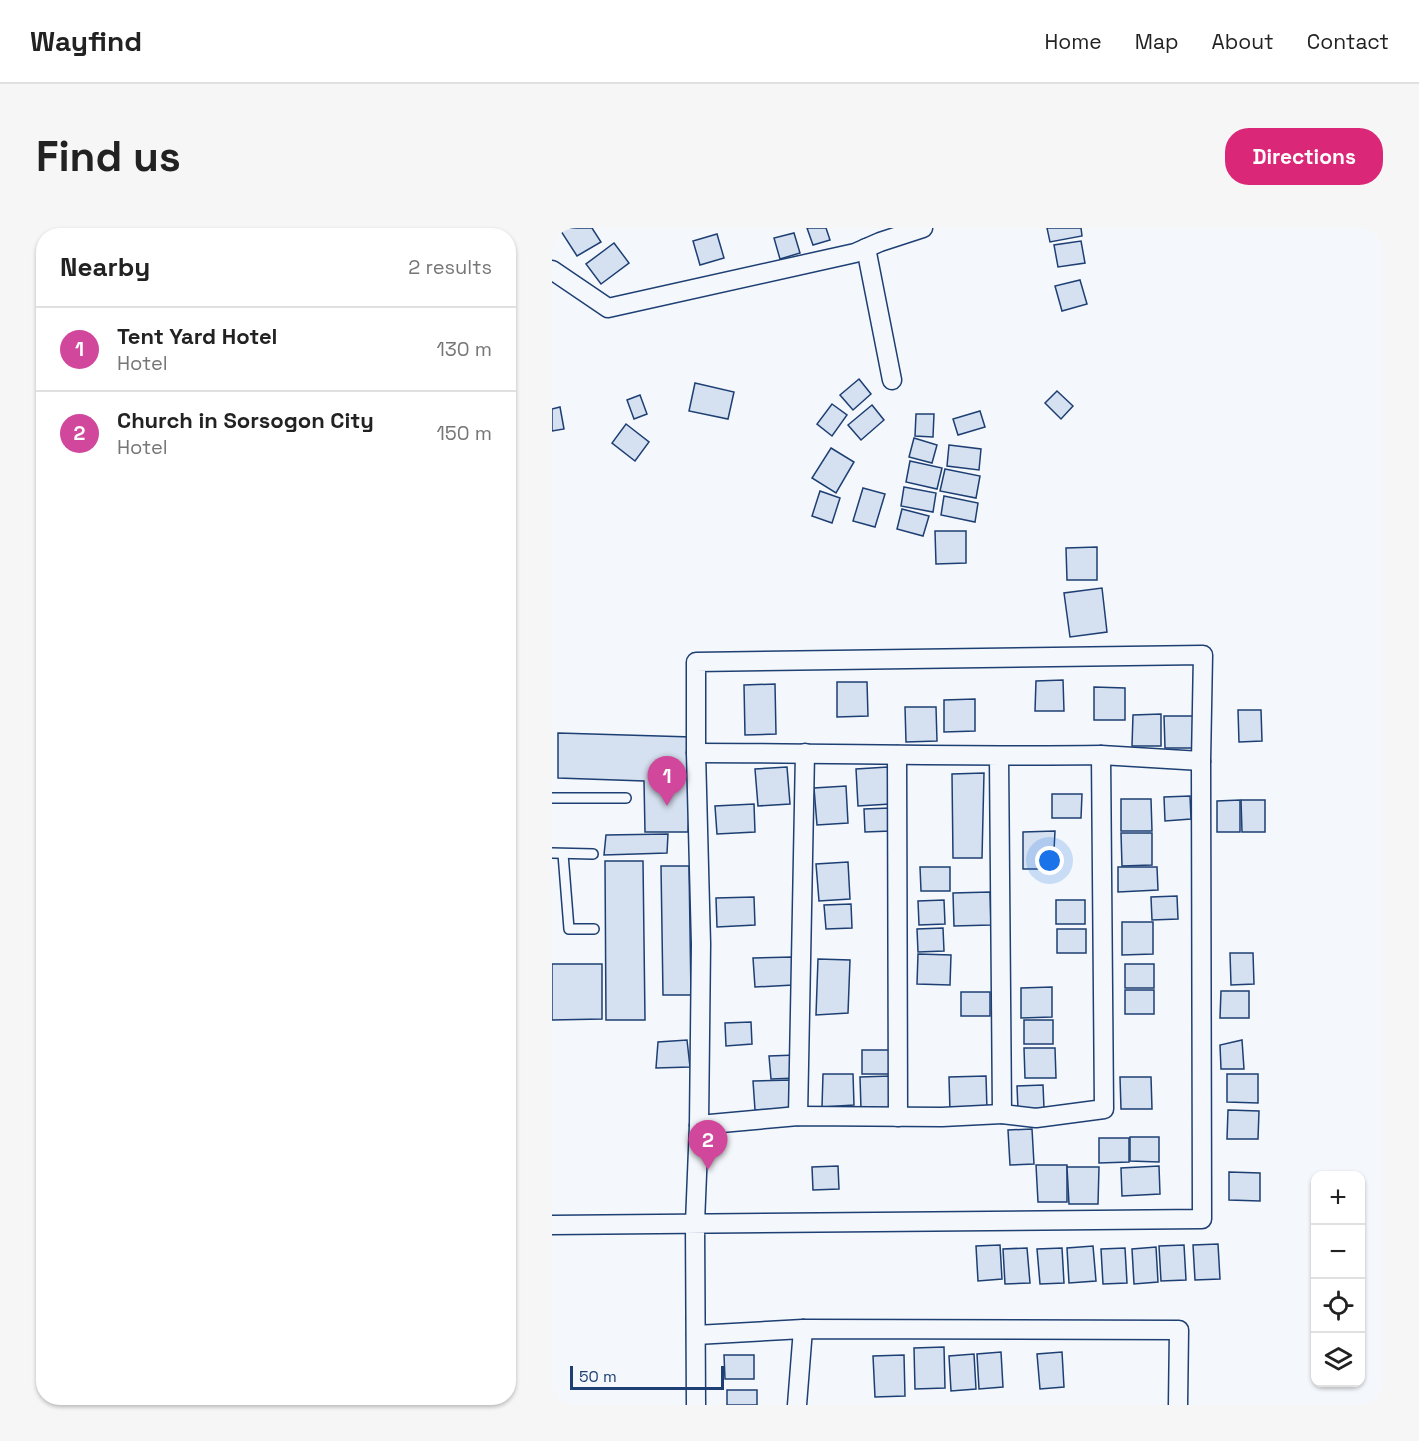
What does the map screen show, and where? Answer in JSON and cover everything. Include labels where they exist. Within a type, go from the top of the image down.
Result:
[{"type":"street","points":[[552,270],[608,308],[855,253],[923,228]]},
{"type":"street","points":[[866,248],[892,380]]},
{"type":"street","points":[[552,1225],[695,1223],[1202,1219],[1201,761],[1203,655],[696,662],[701,944],[699,1125],[695,1223],[696,1405]]},
{"type":"street","points":[[696,753],[999,757],[1101,755],[1201,761]]},
{"type":"street","points":[[798,1116],[805,753]]},
{"type":"street","points":[[897,755],[898,1117]]},
{"type":"street","points":[[699,1125],[798,1116],[942,1117],[1002,1114],[1036,1118],[1104,1109],[1101,755]]},
{"type":"street","points":[[999,757],[1002,1114]]},
{"type":"street","points":[[696,1335],[803,1329],[1179,1330],[1178,1405]]},
{"type":"street","points":[[797,1405],[803,1329]]},
{"type":"lane","points":[[552,798],[626,798]]},
{"type":"lane","points":[[552,854],[593,855]]},
{"type":"lane","points":[[563,854],[569,929],[594,929]]},
{"type":"building","points":[[559,228],[592,228],[601,242],[577,256]]},
{"type":"building","points":[[807,228],[826,228],[830,240],[813,245]]},
{"type":"building","points":[[1047,228],[1081,228],[1082,236],[1050,242]]},
{"type":"building","points":[[794,233],[800,253],[780,259],[774,238]]},
{"type":"building","points":[[717,234],[724,258],[700,265],[693,241]]},
{"type":"building","points":[[1081,241],[1085,263],[1058,267],[1054,245]]},
{"type":"building","points":[[614,243],[629,263],[601,284],[586,264]]},
{"type":"building","points":[[1080,280],[1087,304],[1062,311],[1055,286]]},
{"type":"building","points":[[859,379],[871,394],[853,410],[840,395]]},
{"type":"building","points":[[695,383],[734,392],[728,419],[689,411]]},
{"type":"building","points":[[1057,391],[1073,406],[1061,419],[1045,403]]},
{"type":"building","points":[[640,395],[647,414],[634,419],[627,400]]},
{"type":"building","points":[[832,404],[847,415],[832,436],[817,424]]},
{"type":"building","points":[[872,405],[884,420],[861,440],[848,425]]},
{"type":"building","points":[[560,407],[564,429],[552,431],[552,409]]},
{"type":"building","points":[[980,411],[985,427],[958,435],[953,419]]},
{"type":"building","points":[[916,414],[934,414],[933,437],[915,436]]},
{"type":"building","points":[[626,424],[649,442],[635,461],[612,443]]},
{"type":"building","points":[[914,438],[937,445],[932,463],[909,457]]},
{"type":"building","points":[[949,445],[981,449],[979,470],[947,466]]},
{"type":"building","points":[[831,448],[854,462],[836,493],[812,478]]},
{"type":"building","points":[[910,461],[942,468],[937,489],[906,482]]},
{"type":"building","points":[[945,469],[980,476],[976,498],[940,491]]},
{"type":"building","points":[[904,487],[936,493],[933,512],[901,506]]},
{"type":"building","points":[[863,488],[885,494],[875,527],[853,521]]},
{"type":"building","points":[[820,491],[840,498],[832,523],[812,516]]},
{"type":"building","points":[[944,496],[978,503],[975,522],[941,515]]},
{"type":"building","points":[[902,509],[929,516],[923,536],[897,529]]},
{"type":"building","points":[[935,531],[966,531],[966,563],[936,564]]},
{"type":"building","points":[[1097,547],[1097,580],[1067,580],[1066,548]]},
{"type":"building","points":[[1102,588],[1107,632],[1070,637],[1064,593]]},
{"type":"building","points":[[1063,680],[1064,711],[1035,711],[1036,681]]},
{"type":"building","points":[[837,682],[867,682],[868,716],[837,717]]},
{"type":"building","points":[[775,684],[776,734],[745,735],[744,685]]},
{"type":"building","points":[[1094,687],[1125,688],[1125,720],[1094,720]]},
{"type":"building","points":[[975,699],[975,731],[944,732],[944,700]]},
{"type":"building","points":[[905,707],[936,707],[937,741],[906,742]]},
{"type":"building","points":[[1238,710],[1261,710],[1262,741],[1239,742]]},
{"type":"building","points":[[1161,714],[1161,746],[1132,746],[1133,715]]},
{"type":"building","points":[[1164,716],[1195,716],[1196,748],[1165,748]]},
{"type":"building","points":[[558,733],[692,737],[688,832],[645,832],[644,781],[558,778]]},
{"type":"building","points":[[787,767],[790,804],[758,806],[755,769]]},
{"type":"building","points":[[888,767],[890,804],[858,806],[856,769]]},
{"type":"building","points":[[984,773],[982,858],[953,858],[952,774]]},
{"type":"building","points":[[846,786],[848,823],[817,825],[814,788]]},
{"type":"building","points":[[1052,794],[1082,794],[1081,818],[1052,818]]},
{"type":"building","points":[[1190,796],[1191,819],[1165,821],[1164,797]]},
{"type":"building","points":[[1121,799],[1151,799],[1152,831],[1121,831]]},
{"type":"building","points":[[1240,800],[1240,832],[1217,832],[1217,801]]},
{"type":"building","points":[[1241,800],[1265,800],[1265,832],[1242,832]]},
{"type":"building","points":[[754,804],[755,832],[717,834],[715,806]]},
{"type":"building","points":[[890,808],[891,831],[865,832],[864,809]]},
{"type":"building","points":[[1055,831],[1053,869],[1023,869],[1023,832]]},
{"type":"building","points":[[1121,833],[1152,833],[1152,865],[1122,866]]},
{"type":"building","points":[[668,834],[667,853],[604,855],[606,835]]},
{"type":"building","points":[[605,861],[643,861],[645,1020],[606,1020]]},
{"type":"building","points":[[848,862],[850,899],[819,901],[816,864]]},
{"type":"building","points":[[661,866],[689,866],[691,995],[663,995]]},
{"type":"building","points":[[920,867],[950,867],[950,891],[921,891]]},
{"type":"building","points":[[1118,867],[1157,867],[1158,890],[1118,892]]},
{"type":"building","points":[[990,892],[991,925],[954,926],[953,893]]},
{"type":"building","points":[[1177,896],[1178,919],[1152,920],[1151,897]]},
{"type":"building","points":[[754,897],[755,925],[717,927],[716,898]]},
{"type":"building","points":[[944,900],[945,924],[919,925],[918,901]]},
{"type":"building","points":[[1056,900],[1085,900],[1085,924],[1056,924]]},
{"type":"building","points":[[851,904],[852,928],[826,929],[824,905]]},
{"type":"building","points":[[1122,922],[1153,922],[1153,954],[1122,955]]},
{"type":"building","points":[[943,928],[944,951],[918,952],[917,929]]},
{"type":"building","points":[[1057,929],[1086,929],[1086,953],[1057,953]]},
{"type":"building","points":[[1230,953],[1253,953],[1254,984],[1231,985]]},
{"type":"building","points":[[918,954],[951,955],[950,985],[917,984]]},
{"type":"building","points":[[792,957],[793,985],[755,987],[753,958]]},
{"type":"building","points":[[818,959],[850,960],[848,1013],[816,1015]]},
{"type":"building","points":[[552,964],[602,964],[602,1019],[552,1020]]},
{"type":"building","points":[[1125,964],[1154,964],[1154,988],[1125,988]]},
{"type":"building","points":[[1052,987],[1052,1017],[1021,1018],[1021,988]]},
{"type":"building","points":[[1125,990],[1154,990],[1154,1014],[1125,1014]]},
{"type":"building","points":[[1221,991],[1249,991],[1249,1018],[1220,1018]]},
{"type":"building","points":[[961,992],[990,992],[990,1016],[961,1016]]},
{"type":"building","points":[[1024,1020],[1053,1020],[1053,1044],[1024,1044]]},
{"type":"building","points":[[751,1022],[752,1044],[726,1046],[725,1023]]},
{"type":"building","points":[[687,1040],[690,1067],[656,1068],[658,1042]]},
{"type":"building","points":[[1242,1040],[1244,1069],[1221,1069],[1220,1045]]},
{"type":"building","points":[[1024,1048],[1055,1048],[1056,1078],[1025,1078]]},
{"type":"building","points":[[862,1050],[891,1050],[891,1074],[862,1074]]},
{"type":"building","points":[[796,1055],[797,1078],[771,1079],[769,1056]]},
{"type":"building","points":[[823,1074],[853,1074],[854,1105],[822,1107]]},
{"type":"building","points":[[1227,1074],[1258,1074],[1258,1103],[1227,1102]]},
{"type":"building","points":[[891,1076],[891,1109],[861,1109],[860,1077]]},
{"type":"building","points":[[986,1076],[987,1110],[950,1111],[949,1077]]},
{"type":"building","points":[[1120,1077],[1151,1077],[1152,1109],[1121,1109]]},
{"type":"building","points":[[792,1080],[793,1108],[755,1110],[753,1081]]},
{"type":"building","points":[[1043,1085],[1044,1108],[1018,1110],[1017,1086]]},
{"type":"building","points":[[1228,1110],[1259,1111],[1258,1139],[1227,1139]]},
{"type":"building","points":[[1032,1129],[1034,1164],[1010,1165],[1008,1130]]},
{"type":"building","points":[[1130,1137],[1159,1137],[1159,1162],[1130,1161]]},
{"type":"building","points":[[1099,1138],[1129,1138],[1129,1162],[1099,1163]]},
{"type":"building","points":[[1036,1165],[1067,1165],[1067,1202],[1038,1202]]},
{"type":"building","points":[[838,1166],[839,1189],[813,1190],[812,1167]]},
{"type":"building","points":[[1159,1166],[1160,1194],[1122,1196],[1121,1168]]},
{"type":"building","points":[[1067,1167],[1099,1167],[1098,1204],[1069,1204]]},
{"type":"building","points":[[1229,1172],[1260,1173],[1260,1201],[1229,1200]]},
{"type":"building","points":[[1218,1244],[1220,1279],[1195,1280],[1193,1245]]},
{"type":"building","points":[[1000,1245],[1002,1279],[978,1281],[976,1246]]},
{"type":"building","points":[[1184,1245],[1186,1280],[1161,1281],[1159,1246]]},
{"type":"building","points":[[1093,1246],[1096,1281],[1069,1283],[1067,1248]]},
{"type":"building","points":[[1156,1247],[1158,1282],[1134,1284],[1132,1249]]},
{"type":"building","points":[[1027,1248],[1030,1283],[1005,1284],[1003,1249]]},
{"type":"building","points":[[1062,1248],[1064,1283],[1040,1284],[1037,1249]]},
{"type":"building","points":[[1125,1248],[1127,1283],[1103,1284],[1101,1249]]},
{"type":"building","points":[[944,1347],[945,1388],[915,1389],[914,1348]]},
{"type":"building","points":[[1001,1352],[1003,1387],[979,1389],[977,1354]]},
{"type":"building","points":[[1062,1352],[1064,1387],[1040,1389],[1037,1354]]},
{"type":"building","points":[[974,1354],[976,1389],[951,1391],[949,1356]]},
{"type":"building","points":[[724,1355],[754,1355],[754,1379],[725,1379]]},
{"type":"building","points":[[904,1355],[905,1396],[875,1397],[873,1356]]},
{"type":"building","points":[[727,1390],[757,1390],[757,1405],[727,1405]]},
{"type":"place","name":"Tent Yard Hotel","points":[[667,806]]},
{"type":"place","name":"Church in Sorsogon City","points":[[708,1170]]}]
